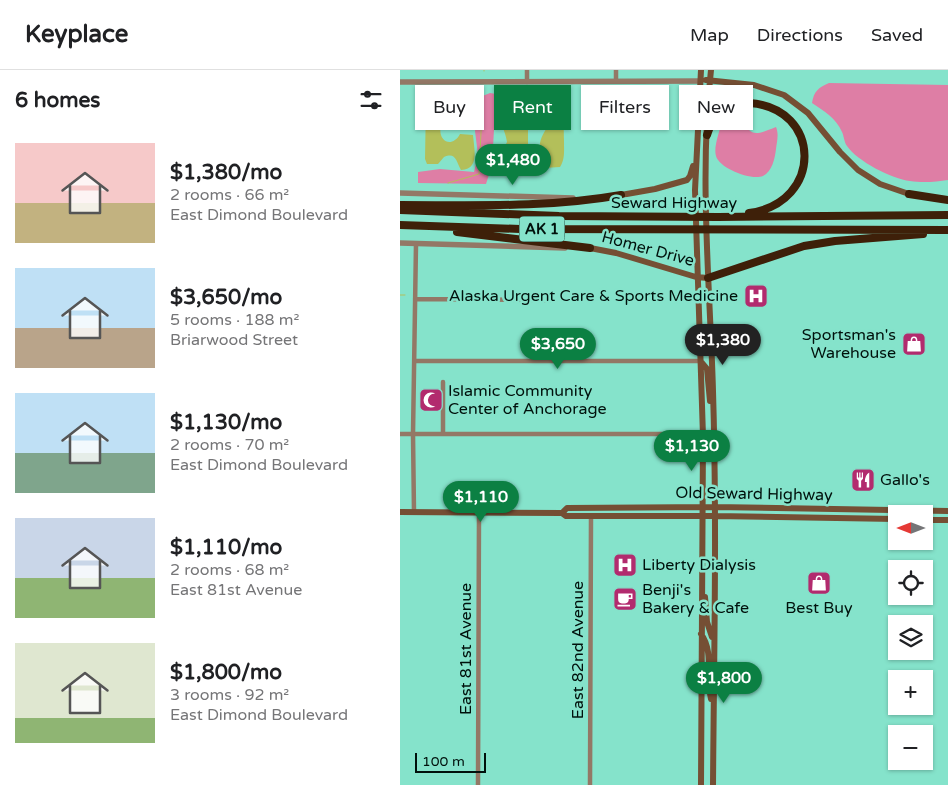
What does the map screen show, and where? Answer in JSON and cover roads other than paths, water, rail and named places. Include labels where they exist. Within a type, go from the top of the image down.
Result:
[{"type":"highway","points":[[707,135],[716,112],[721,106],[732,103],[758,104],[773,108],[787,118],[798,133],[804,151],[802,176],[795,189],[786,198],[760,211],[718,216]]},
{"type":"highway","points":[[910,194],[948,200]]},
{"type":"highway","points":[[400,205],[529,205],[596,200],[621,195]]},
{"type":"highway","name":"Seward Highway","points":[[400,210],[559,216],[948,215]]},
{"type":"highway","points":[[400,225],[590,248]]},
{"type":"highway","name":"Seward Highway","points":[[400,225],[520,229],[948,230]]},
{"type":"highway","points":[[708,278],[804,246],[835,241],[948,230]]},
{"type":"main road","points":[[701,70],[695,190],[696,277],[703,436],[701,785]]},
{"type":"main road","points":[[710,70],[706,224],[714,422],[713,785]]},
{"type":"main road","points":[[701,80],[758,85],[784,95],[808,113],[840,152],[858,170],[880,184],[910,194]]},
{"type":"main road","points":[[621,195],[655,189],[687,180],[696,155]]},
{"type":"main road","name":"Homer Drive","points":[[590,248],[616,253],[696,277],[708,278]]},
{"type":"main road","points":[[701,362],[707,369],[711,412],[714,422]]},
{"type":"main road","points":[[591,516],[598,512],[626,511],[645,507]]},
{"type":"main road","name":"Old Seward Highway","points":[[562,513],[567,508],[645,507],[888,510]]},
{"type":"main road","name":"Old Seward Highway","points":[[933,511],[948,511]]},
{"type":"main road","name":"Old Seward Highway","points":[[400,512],[562,513],[566,516],[888,519]]},
{"type":"main road","points":[[853,518],[857,514],[888,512]]},
{"type":"main road","points":[[933,520],[948,520]]},
{"type":"main road","points":[[702,572],[707,622],[714,642]]},
{"type":"main road","points":[[702,634],[708,642],[708,681],[713,710]]},
{"type":"street","points":[[527,70],[527,82]]},
{"type":"street","points":[[616,70],[616,81]]},
{"type":"street","points":[[400,82],[701,80]]},
{"type":"street","points":[[400,193],[562,198],[621,195]]},
{"type":"street","points":[[910,194],[948,196]]},
{"type":"street","name":"Homer Drive","points":[[400,243],[590,248]]},
{"type":"street","points":[[414,512],[414,299],[416,244]]},
{"type":"street","points":[[414,299],[554,300]]},
{"type":"street","points":[[415,361],[701,362]]},
{"type":"street","points":[[443,382],[444,433]]},
{"type":"street","points":[[400,434],[703,436]]},
{"type":"street","name":"East 81st Avenue","points":[[478,785],[479,512]]},
{"type":"street","name":"East 82nd Avenue","points":[[590,785],[591,516]]},
{"type":"waterway","points":[[448,183],[479,174],[481,130]]},
{"type":"waterway","points":[[400,295],[405,295]]},
{"type":"place","name":"Alaska Urgent Care & Sports Medicine","points":[[756,296]]},
{"type":"place","name":"Sportsman's Warehouse","points":[[914,344]]},
{"type":"place","name":"Islamic Community Center of Anchorage","points":[[431,400]]},
{"type":"place","name":"Gallo's","points":[[863,480]]},
{"type":"place","name":"Liberty Dialysis","points":[[625,565]]},
{"type":"place","name":"Best Buy","points":[[819,583]]},
{"type":"place","name":"Benji's Bakery & Cafe","points":[[625,599]]}]
